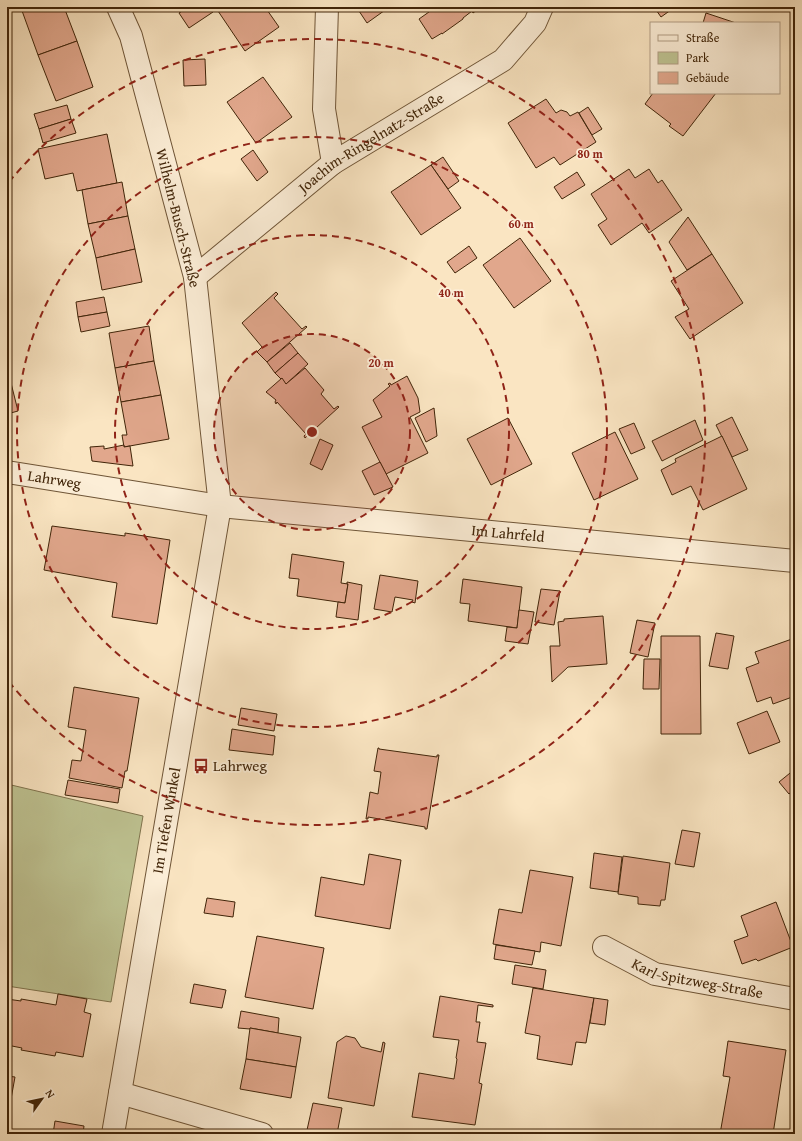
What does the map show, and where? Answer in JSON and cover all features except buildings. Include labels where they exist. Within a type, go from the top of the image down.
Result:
[{"type":"street","name":"Wilhelm-Busch-Straße","points":[[118,7],[131,36],[195,277],[220,506]]},
{"type":"street","points":[[327,7],[324,109],[332,163]]},
{"type":"street","name":"Joachim-Ringelnatz-Straße","points":[[195,277],[332,163],[503,60],[535,23],[542,7]]},
{"type":"street","name":"Lahrweg","points":[[7,472],[220,506]]},
{"type":"street","name":"Im Lahrfeld","points":[[220,506],[795,561]]},
{"type":"street","name":"Im Tiefen Winkel","points":[[113,1134],[220,506]]},
{"type":"street","name":"Karl-Spitzweg-Straße","points":[[604,947],[655,974],[795,999]]},
{"type":"street","points":[[120,1093],[262,1134]]},
{"type":"green space","points":[[7,784],[143,816],[111,1002],[7,986]]},
{"type":"place","name":"Lahrweg","points":[[201,766]]}]
